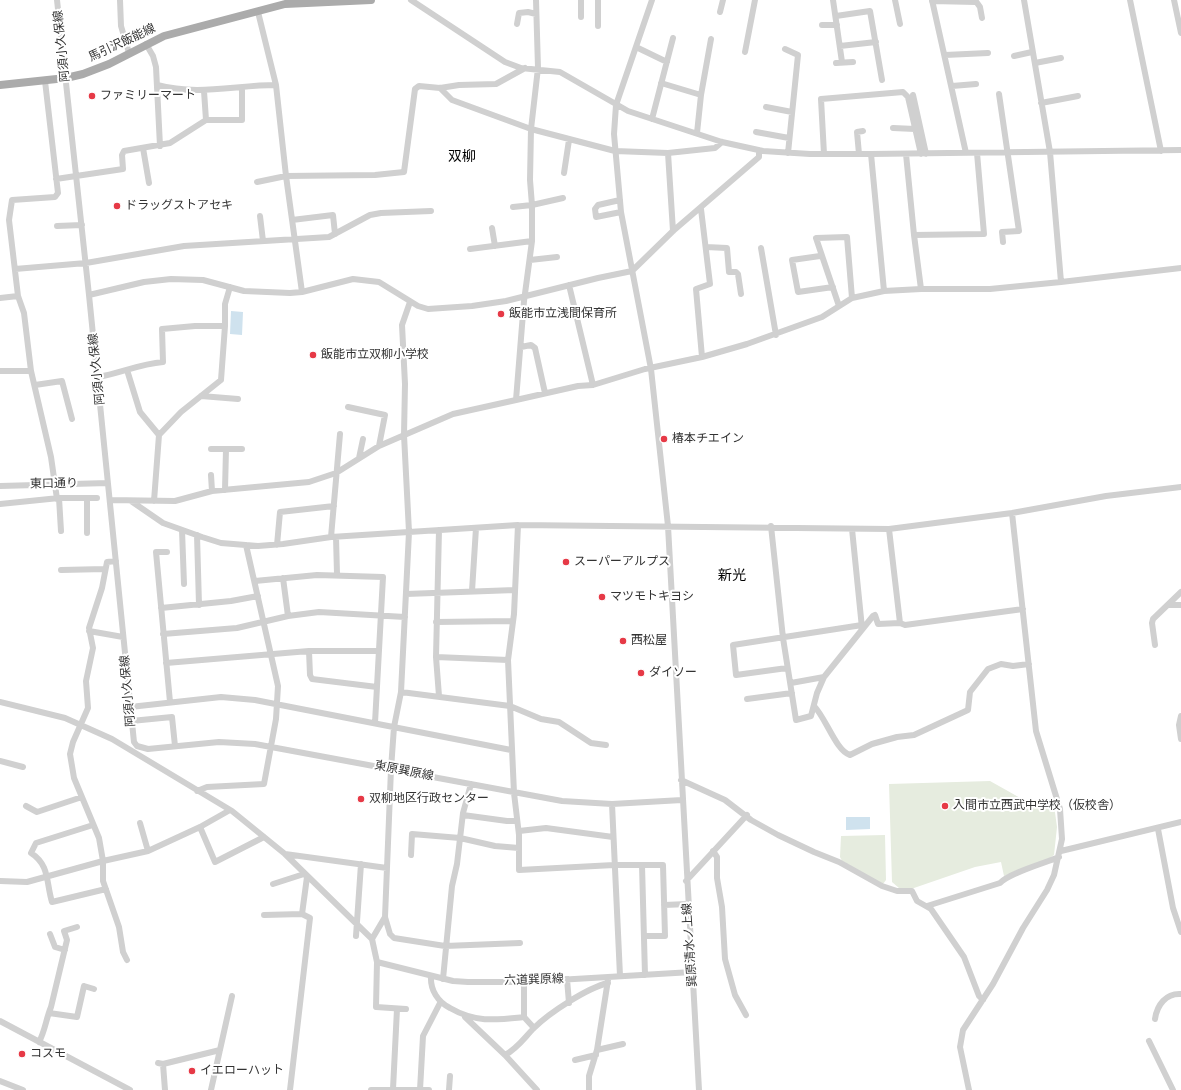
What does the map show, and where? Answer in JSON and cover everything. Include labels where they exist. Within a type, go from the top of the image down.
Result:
[{"type":"main road","name":"馬引沢飯能線","points":[[0,85],[66,78],[97,69],[164,36],[290,4],[371,0]]},
{"type":"street","name":"阿須小久保線","points":[[57,0],[98,377],[132,738]]},
{"type":"street","points":[[120,0],[121,26],[129,53]]},
{"type":"street","points":[[410,0],[494,56],[525,68],[538,68],[560,72],[616,105],[652,119],[722,142],[760,150],[788,153],[824,154],[1181,150]]},
{"type":"street","points":[[516,400],[525,296],[532,241],[530,129],[538,68],[536,0]]},
{"type":"street","points":[[581,0],[581,17]]},
{"type":"street","points":[[598,0],[598,26]]},
{"type":"street","name":"巽原清水ノ上線","points":[[652,0],[616,105],[614,118],[615,151],[621,212],[651,369],[668,526],[686,881],[699,1090]]},
{"type":"street","points":[[720,12],[722,0]]},
{"type":"street","points":[[745,52],[755,0]]},
{"type":"street","points":[[833,0],[840,46],[839,62],[854,62]]},
{"type":"street","points":[[895,0],[900,24]]},
{"type":"street","points":[[966,153],[932,0],[976,1],[980,7],[982,18]]},
{"type":"street","points":[[1024,0],[1050,152],[1061,282]]},
{"type":"street","points":[[1130,0],[1161,151]]},
{"type":"street","points":[[1174,0],[1181,33]]},
{"type":"street","points":[[836,16],[870,11],[882,80]]},
{"type":"street","points":[[258,12],[276,85],[286,176],[302,292]]},
{"type":"street","points":[[517,24],[519,13],[528,12],[536,14]]},
{"type":"street","points":[[822,25],[837,25]]},
{"type":"street","points":[[652,119],[673,38]]},
{"type":"street","points":[[697,133],[701,95],[711,39]]},
{"type":"street","points":[[840,46],[876,42]]},
{"type":"street","points":[[146,44],[154,61],[157,85],[160,146]]},
{"type":"street","points":[[636,47],[667,62]]},
{"type":"street","points":[[785,49],[798,55],[788,153]]},
{"type":"street","points":[[1014,56],[1032,52]]},
{"type":"street","points":[[945,55],[988,53]]},
{"type":"street","points":[[1035,63],[1061,58]]},
{"type":"street","points":[[257,182],[286,176],[375,175],[404,172],[415,89],[419,86],[440,88],[458,85],[496,84],[504,82],[525,68]]},
{"type":"street","points":[[45,81],[58,193],[55,197],[12,200],[9,220],[18,296],[24,313],[31,371],[56,484],[61,531]]},
{"type":"street","points":[[661,83],[701,95]]},
{"type":"street","points":[[952,86],[976,84]]},
{"type":"street","points":[[157,85],[173,89],[204,91],[276,85]]},
{"type":"street","points":[[56,179],[123,168],[122,153],[170,143],[206,120],[242,120],[242,88]]},
{"type":"street","points":[[440,88],[452,100],[530,129],[615,151],[668,153],[715,148],[722,142]]},
{"type":"street","points":[[204,91],[206,120]]},
{"type":"street","points":[[824,154],[821,99],[903,92],[908,96],[924,154]]},
{"type":"street","points":[[999,94],[1009,153],[1019,231],[1002,232],[1003,242]]},
{"type":"street","points":[[913,95],[924,154]]},
{"type":"street","points":[[1041,104],[1078,96]]},
{"type":"street","points":[[766,107],[792,112]]},
{"type":"street","points":[[893,128],[916,129]]},
{"type":"street","points":[[859,154],[857,132],[863,131]]},
{"type":"street","points":[[756,132],[789,138]]},
{"type":"street","points":[[564,173],[569,140]]},
{"type":"street","points":[[143,148],[149,183]]},
{"type":"street","points":[[89,295],[144,282],[171,279],[203,280],[244,292],[261,293],[302,292],[353,279],[379,282],[390,287],[418,306],[442,309],[472,306],[525,296],[632,271],[673,231],[759,157],[760,150]]},
{"type":"street","points":[[668,153],[673,231]]},
{"type":"street","points":[[914,235],[984,234],[977,153]]},
{"type":"street","points":[[871,154],[884,291]]},
{"type":"street","points":[[906,154],[921,289]]},
{"type":"street","points":[[513,207],[532,205],[563,198]]},
{"type":"street","points":[[620,200],[598,205],[595,209],[596,217],[621,212]]},
{"type":"street","points":[[700,209],[710,284],[696,289],[702,357]]},
{"type":"street","points":[[15,269],[86,263],[184,246],[329,237],[370,215],[381,213],[431,212]]},
{"type":"street","points":[[292,220],[333,215],[335,234]]},
{"type":"street","points":[[260,216],[262,241]]},
{"type":"street","points":[[57,226],[82,225]]},
{"type":"street","points":[[492,228],[495,246]]},
{"type":"street","points":[[839,306],[820,256],[816,238],[847,237],[852,298]]},
{"type":"street","points":[[470,249],[532,241]]},
{"type":"street","points":[[706,247],[727,248],[729,272],[736,272],[738,274],[741,294]]},
{"type":"street","points":[[760,248],[776,335]]},
{"type":"street","points":[[820,256],[792,260],[798,292],[833,287]]},
{"type":"street","points":[[530,260],[557,257]]},
{"type":"street","points":[[110,500],[175,501],[212,491],[303,483],[336,473],[379,446],[453,414],[546,393],[593,385],[702,357],[776,335],[822,318],[852,298],[884,291],[921,289],[990,289],[1181,268]]},
{"type":"street","points":[[569,285],[593,385]]},
{"type":"street","points":[[154,501],[159,435],[180,412],[223,377],[225,304],[230,287]]},
{"type":"street","points":[[0,298],[18,296]]},
{"type":"street","points":[[410,302],[402,325],[405,384],[404,435],[409,532],[401,692],[394,727],[391,769],[384,917],[390,934],[394,938],[445,946],[520,943]]},
{"type":"street","points":[[98,377],[127,370],[140,365],[163,362],[162,329],[195,326],[225,326]]},
{"type":"street","points":[[521,347],[532,345],[535,348],[546,393]]},
{"type":"street","points":[[127,370],[140,412],[159,435]]},
{"type":"street","points":[[0,371],[31,371]]},
{"type":"street","points":[[35,385],[62,381],[72,419]]},
{"type":"street","points":[[201,396],[238,399]]},
{"type":"street","points":[[348,407],[384,415],[379,446]]},
{"type":"street","points":[[337,574],[334,537],[334,506],[340,434]]},
{"type":"street","points":[[359,458],[363,439]]},
{"type":"street","points":[[225,490],[226,448]]},
{"type":"street","points":[[211,449],[242,448]]},
{"type":"street","points":[[211,475],[212,491]]},
{"type":"street","name":"東口通り","points":[[0,486],[108,483]]},
{"type":"street","points":[[130,501],[163,523],[221,543],[277,545],[334,537],[518,525],[771,526],[852,529],[889,528],[1012,513],[1106,496],[1181,487]]},
{"type":"street","points":[[0,504],[58,498],[97,498]]},
{"type":"street","points":[[87,498],[87,532]]},
{"type":"street","points":[[277,545],[280,512],[334,506]]},
{"type":"street","points":[[968,1090],[961,1056],[961,1038],[966,1025],[983,1000],[1023,928],[1047,890],[1054,875],[1060,854],[1062,817],[1038,743],[1012,513]]},
{"type":"street","points":[[518,525],[513,621],[508,660],[511,750],[519,832],[519,870],[614,865],[663,865],[665,936],[645,936]]},
{"type":"street","points":[[771,526],[783,638],[796,720],[811,716],[817,693],[824,677],[840,660],[862,626],[873,616],[875,616],[878,624],[900,623],[905,625],[1023,609]]},
{"type":"street","points":[[472,591],[476,528]]},
{"type":"street","points":[[889,528],[900,623]]},
{"type":"street","points":[[852,529],[862,626]]},
{"type":"street","points":[[182,530],[184,584]]},
{"type":"street","points":[[439,530],[436,594],[436,657],[439,696]]},
{"type":"street","points":[[197,535],[199,605]]},
{"type":"street","points":[[197,791],[208,787],[264,784],[272,746],[278,704],[278,686],[246,545]]},
{"type":"street","points":[[167,552],[156,552],[170,702]]},
{"type":"street","points":[[116,561],[107,562],[102,588],[89,631],[93,648],[86,681],[88,708],[70,754],[74,778],[99,838],[103,861],[103,881],[119,927],[123,952],[127,960]]},
{"type":"street","points":[[61,570],[105,569]]},
{"type":"street","points":[[255,581],[337,574],[383,577],[375,723]]},
{"type":"street","points":[[283,578],[288,616]]},
{"type":"street","points":[[406,594],[515,590]]},
{"type":"street","points":[[1156,645],[1152,623],[1153,619],[1181,592]]},
{"type":"street","points":[[161,608],[199,605],[258,596]]},
{"type":"street","points":[[1168,605],[1181,605]]},
{"type":"street","points":[[163,634],[237,628],[288,616],[336,612],[405,616]]},
{"type":"street","points":[[436,622],[513,621]]},
{"type":"street","points":[[787,668],[736,675],[732,646],[862,626]]},
{"type":"street","points":[[89,631],[123,637]]},
{"type":"street","points":[[166,663],[309,651],[378,651]]},
{"type":"street","points":[[309,651],[310,675],[312,679],[377,687]]},
{"type":"street","points":[[436,657],[508,660]]},
{"type":"street","points":[[814,706],[827,723],[838,744],[846,754],[850,755],[872,744],[897,737],[914,735],[968,710],[970,692],[988,669],[1001,664],[1013,666],[1029,664]]},
{"type":"street","points":[[791,683],[824,677]]},
{"type":"street","points":[[401,692],[510,706],[540,719],[559,722],[591,743],[606,745]]},
{"type":"street","points":[[747,699],[792,693]]},
{"type":"street","points":[[130,707],[221,697],[256,700],[511,750]]},
{"type":"street","points":[[0,702],[52,714],[112,739],[230,810],[285,854],[305,876],[372,939],[377,962],[376,1007],[406,1009]]},
{"type":"street","points":[[1181,716],[1179,724],[1181,740]]},
{"type":"street","points":[[131,721],[172,717],[175,746]]},
{"type":"street","name":"東原巽原線","points":[[132,738],[137,746],[143,748],[219,742],[272,746],[562,801],[612,804],[682,800]]},
{"type":"street","points":[[0,761],[23,767]]},
{"type":"street","points":[[681,780],[725,800],[778,835],[839,862],[882,886],[898,891],[912,891],[917,901],[927,906],[964,957],[979,996],[983,1000]]},
{"type":"street","points":[[443,979],[452,886],[458,864],[463,815],[471,784]]},
{"type":"street","points":[[26,806],[37,812],[82,797]]},
{"type":"street","points":[[612,804],[620,976]]},
{"type":"street","points":[[0,881],[27,882],[103,861],[148,851],[200,827],[230,810]]},
{"type":"street","points":[[463,815],[517,821]]},
{"type":"street","points":[[686,881],[747,815]]},
{"type":"street","points":[[927,906],[1000,883],[1004,879],[1060,854],[1181,822]]},
{"type":"street","points":[[140,823],[148,851]]},
{"type":"street","points":[[93,825],[36,843],[31,853],[39,858],[47,877],[52,902],[106,889]]},
{"type":"street","points":[[200,827],[215,862],[264,837]]},
{"type":"street","points":[[519,832],[546,828],[613,837]]},
{"type":"street","points":[[1158,829],[1173,908],[1181,932]]},
{"type":"street","points":[[411,855],[412,834],[460,838],[495,846],[519,848]]},
{"type":"street","points":[[713,851],[717,856],[717,878],[722,907],[725,959],[735,995],[746,1015]]},
{"type":"street","points":[[285,854],[387,868]]},
{"type":"street","points":[[356,936],[361,864]]},
{"type":"street","points":[[642,865],[645,975]]},
{"type":"street","points":[[272,884],[305,876]]},
{"type":"street","points":[[302,914],[305,876]]},
{"type":"street","points":[[664,905],[688,904]]},
{"type":"street","points":[[264,915],[302,914],[310,918],[290,1090]]},
{"type":"street","points":[[372,939],[384,917]]},
{"type":"street","points":[[39,1042],[43,1035],[65,950],[67,940],[64,931],[77,927]]},
{"type":"street","points":[[50,934],[54,947],[65,950]]},
{"type":"street","name":"六道巽原線","points":[[377,962],[443,979],[468,982],[524,982],[566,979],[608,980],[620,976],[692,972]]},
{"type":"street","points":[[431,976],[434,990],[440,1003],[465,1017],[505,1055],[537,1090]]},
{"type":"street","points":[[566,979],[569,1003]]},
{"type":"street","points":[[505,1055],[516,1050],[534,1028],[590,988],[608,980]]},
{"type":"street","points":[[589,1090],[589,1076],[596,1052],[608,980]]},
{"type":"street","points":[[524,982],[524,1017],[534,1028]]},
{"type":"street","points":[[48,1013],[77,1017],[84,986],[94,989]]},
{"type":"street","points":[[1155,1019],[1164,999],[1168,996],[1181,994]]},
{"type":"street","points":[[211,1090],[232,996]]},
{"type":"street","points":[[420,1090],[423,1036],[440,1003]]},
{"type":"street","points":[[393,1089],[398,1008]]},
{"type":"street","points":[[465,1017],[492,1020],[524,1017]]},
{"type":"street","points":[[0,1022],[130,1090]]},
{"type":"street","points":[[1149,1041],[1173,1090]]},
{"type":"street","points":[[575,1060],[623,1044]]},
{"type":"street","points":[[165,1090],[160,1063],[220,1050]]},
{"type":"street","points":[[448,1090],[450,1076]]},
{"type":"street","points":[[0,1081],[23,1090]]},
{"type":"street","points":[[371,1090],[429,1090]]},
{"type":"shaded area","points":[[990,781],[1031,804],[1049,802],[1054,805],[1057,827],[1054,855],[1048,859],[1004,876],[1001,862],[975,867],[911,889],[899,888],[892,882],[889,784]]},
{"type":"shaded area","points":[[885,835],[886,880],[883,884],[842,861],[840,857],[841,836]]},
{"type":"water","points":[[231,311],[243,312],[242,335],[230,334]]},
{"type":"water","points":[[846,817],[870,817],[870,829],[846,830]]},
{"type":"place","name":"ファミリーマート","points":[[92,96]]},
{"type":"place","name":"ドラッグストアセキ","points":[[117,206]]},
{"type":"place","name":"飯能市立浅間保育所","points":[[501,314]]},
{"type":"place","name":"飯能市立双柳小学校","points":[[313,355]]},
{"type":"place","name":"椿本チエイン","points":[[664,439]]},
{"type":"place","name":"スーパーアルプス","points":[[566,562]]},
{"type":"place","name":"マツモトキヨシ","points":[[602,597]]},
{"type":"place","name":"西松屋","points":[[623,641]]},
{"type":"place","name":"ダイソー","points":[[641,673]]},
{"type":"place","name":"双柳地区行政センター","points":[[361,799]]},
{"type":"place","name":"入間市立西武中学校（仮校舎）","points":[[945,806]]},
{"type":"place","name":"コスモ","points":[[22,1054]]},
{"type":"place","name":"イエローハット","points":[[192,1071]]},
{"type":"district","name":"双柳","points":[[462,157]]},
{"type":"district","name":"新光","points":[[732,576]]}]
